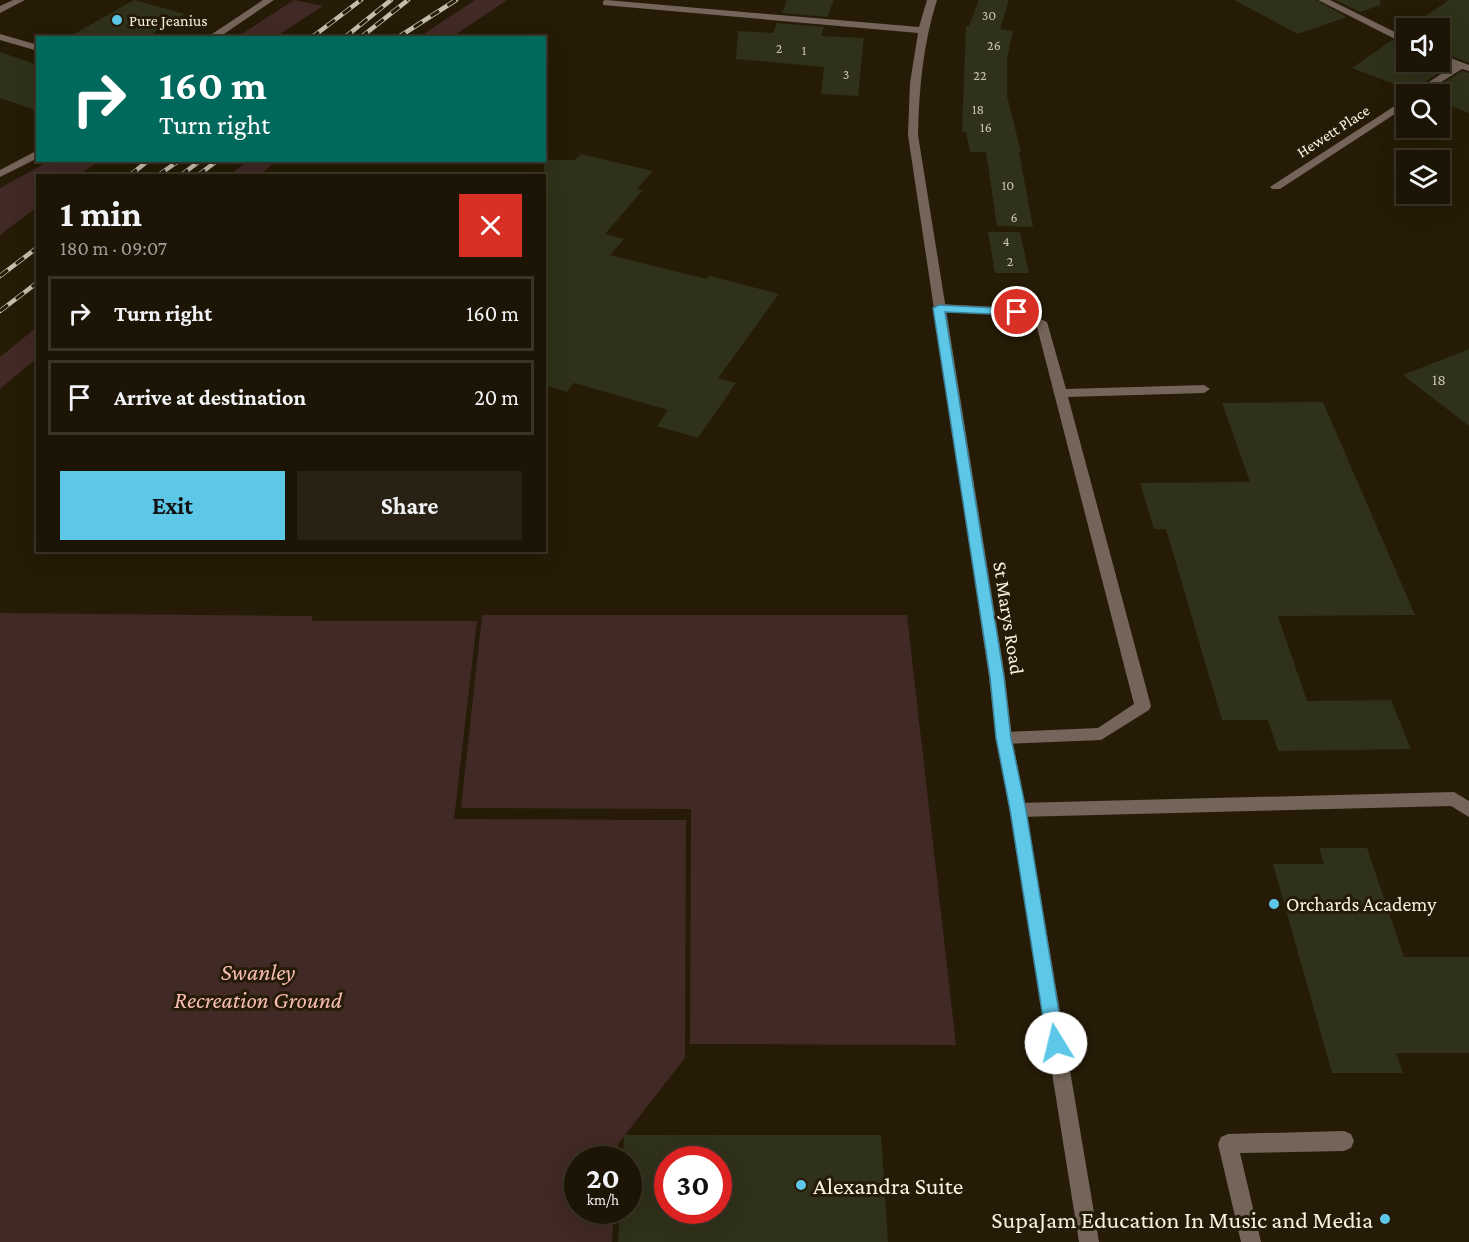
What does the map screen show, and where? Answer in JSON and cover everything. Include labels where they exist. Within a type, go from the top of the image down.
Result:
[{"type":"street","points":[[0,10],[20,0]]},
{"type":"street","points":[[214,36],[269,0]]},
{"type":"street","name":"St Marys Road","points":[[932,0],[921,30],[913,135],[997,677],[1004,738],[1018,810],[1089,1242]]},
{"type":"street","points":[[1323,0],[1396,36]]},
{"type":"street","points":[[606,3],[921,30]]},
{"type":"street","points":[[0,37],[36,47]]},
{"type":"street","points":[[1450,61],[1465,67]]},
{"type":"street","points":[[1434,84],[1465,67]]},
{"type":"street","name":"Hewett Place","points":[[1276,187],[1396,108]]},
{"type":"street","points":[[0,174],[36,154]]},
{"type":"street","points":[[939,308],[1017,312],[1043,325],[1143,706],[1101,734],[1004,738]]},
{"type":"street","points":[[1060,393],[1204,389]]},
{"type":"street","points":[[1018,810],[1454,799],[1469,810]]},
{"type":"street","points":[[1251,1242],[1228,1144],[1344,1141]]},
{"type":"green space","points":[[294,0],[323,6],[277,36],[239,36]]},
{"type":"green space","points":[[475,0],[507,0],[453,36],[421,36]]},
{"type":"green space","points":[[47,162],[98,162],[80,174],[36,174],[36,208],[0,235],[0,188]]},
{"type":"green space","points":[[247,162],[276,162],[260,174],[230,174]]},
{"type":"green space","points":[[36,328],[36,359],[0,389],[0,357]]},
{"type":"green space","name":"Swanley Recreation Ground","points":[[0,613],[313,616],[311,621],[477,621],[454,819],[686,820],[685,1058],[618,1146],[564,1146],[564,1224],[613,1224],[612,1242],[0,1242]]},
{"type":"green space","points":[[482,615],[907,615],[956,1045],[690,1044],[691,809],[461,808]]},
{"type":"building","points":[[134,0],[185,14],[148,36],[71,36]]},
{"type":"building","points":[[787,0],[834,0],[827,17],[782,13]]},
{"type":"building","points":[[979,0],[1009,0],[1000,29],[1013,31],[1007,59],[1007,96],[1021,152],[1019,152],[1033,227],[997,226],[986,152],[970,152],[966,132],[962,132],[966,26],[969,26]]},
{"type":"building","points":[[1234,0],[1316,0],[1347,17],[1298,34]]},
{"type":"building","points":[[1335,0],[1380,0],[1381,5],[1360,12]]},
{"type":"building","points":[[1449,0],[1469,0],[1469,63],[1450,56],[1450,18],[1423,18]]},
{"type":"building","points":[[777,23],[824,27],[821,36],[864,38],[858,96],[821,94],[824,67],[736,59],[738,31],[773,33]]},
{"type":"building","points":[[1392,40],[1396,42],[1396,72],[1439,72],[1422,84],[1396,85],[1352,68]]},
{"type":"building","points":[[0,52],[36,64],[36,110],[0,98]]},
{"type":"building","points":[[1462,71],[1469,73],[1469,113],[1450,106],[1450,84],[1441,84]]},
{"type":"building","points":[[581,154],[653,171],[637,189],[643,190],[605,234],[624,239],[610,255],[707,279],[710,276],[779,294],[718,378],[736,383],[698,438],[657,426],[668,410],[574,383],[567,392],[546,386],[546,174],[544,174],[544,162],[546,160],[575,160]]},
{"type":"building","points":[[988,232],[1020,232],[1029,273],[995,273]]},
{"type":"building","points":[[1469,349],[1469,426],[1403,375]]},
{"type":"building","points":[[1323,402],[1415,615],[1278,616],[1307,701],[1391,700],[1411,749],[1278,751],[1268,720],[1222,720],[1166,529],[1154,529],[1140,483],[1250,482],[1222,403]]},
{"type":"building","points":[[1319,848],[1367,848],[1404,957],[1469,957],[1469,1053],[1396,1053],[1403,1073],[1332,1073],[1273,864],[1324,864]]},
{"type":"building","name":"Alexandra Suite","points":[[624,1135],[881,1135],[888,1242],[618,1242],[619,1224],[642,1224],[642,1146],[624,1146]]},
{"type":"railway","points":[[314,36],[361,0]]},
{"type":"railway","points":[[346,36],[391,0]]},
{"type":"railway","points":[[363,36],[408,0]]},
{"type":"railway","points":[[400,36],[456,0]]},
{"type":"railway","points":[[132,174],[146,162]]},
{"type":"railway","points":[[160,174],[177,162]]},
{"type":"railway","points":[[183,174],[198,162]]},
{"type":"railway","points":[[200,174],[215,162]]},
{"type":"railway","points":[[0,276],[36,249]]},
{"type":"railway","points":[[0,311],[36,284]]},
{"type":"place","name":"Pure Jeanius","points":[[117,20]]},
{"type":"place","name":"Orchards Academy","points":[[1274,904]]},
{"type":"place","name":"Alexandra Suite","points":[[801,1185]]},
{"type":"place","name":"SupaJam Education In Music and Media","points":[[1385,1219]]},
{"type":"route","points":[[1017,312],[939,308],[997,677],[1004,738],[1056,1043]]}]
